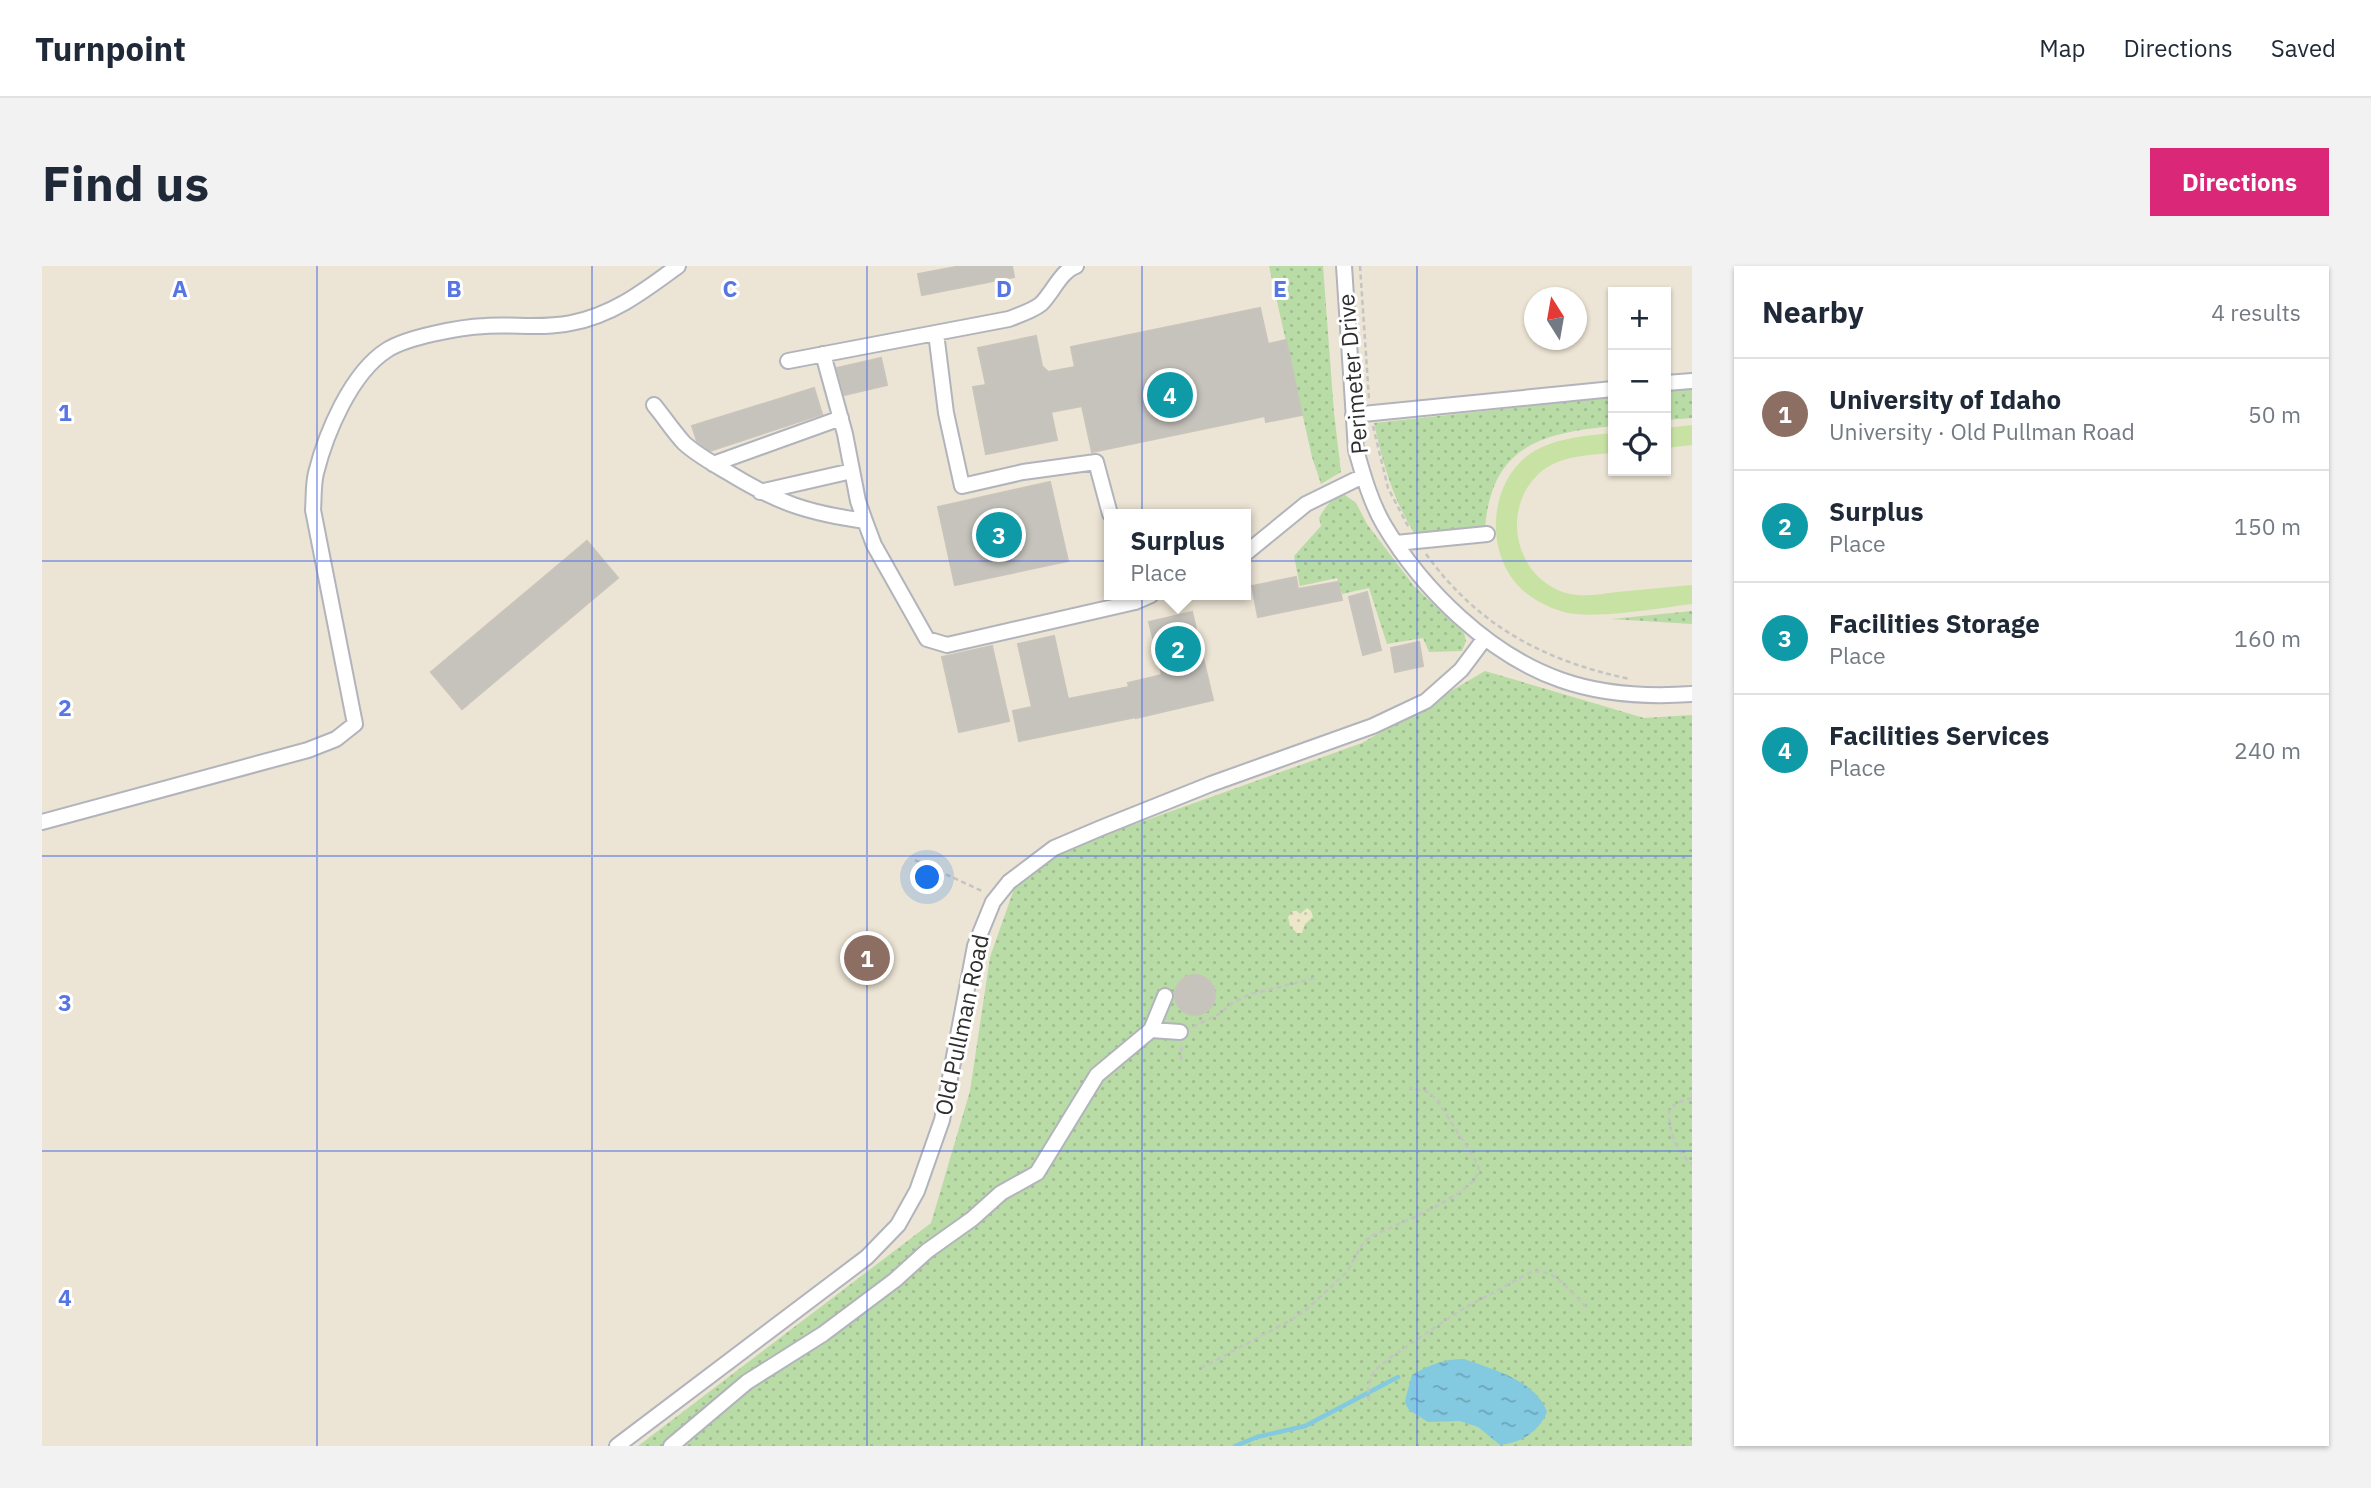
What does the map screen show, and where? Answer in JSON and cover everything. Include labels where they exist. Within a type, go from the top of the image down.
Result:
[{"type":"street","points":[[42,822],[308,750],[336,739],[355,724],[313,510],[315,475],[326,441],[341,407],[361,374],[388,349],[433,333],[484,326],[570,324],[602,314],[628,303],[678,266]]},
{"type":"street","points":[[788,361],[1009,319],[1038,307],[1053,291],[1068,268],[1076,266]]},
{"type":"street","name":"Perimeter Drive","points":[[1344,266],[1356,450],[1363,476],[1382,523],[1420,575],[1457,614],[1518,662],[1561,680],[1598,690],[1651,697],[1692,694]]},
{"type":"street","points":[[936,333],[946,413],[962,486],[1023,471],[1096,462],[1109,509]]},
{"type":"street","points":[[823,354],[865,521],[874,545],[927,639],[947,645],[1126,600]]},
{"type":"street","points":[[1671,383],[1692,381]]},
{"type":"street","points":[[1353,415],[1608,390]]},
{"type":"street","points":[[654,405],[685,444],[760,492],[798,508],[865,521]]},
{"type":"street","points":[[713,464],[841,418]]},
{"type":"street","points":[[760,492],[852,471]]},
{"type":"street","points":[[1251,549],[1306,504],[1363,476]]},
{"type":"street","points":[[1396,543],[1487,534]]},
{"type":"street","name":"Old Pullman Road","points":[[617,1446],[867,1257],[898,1225],[917,1191],[942,1120],[975,946],[997,897],[1010,882],[1054,848],[1211,784],[1373,726],[1426,701],[1461,670],[1485,638]]},
{"type":"street","points":[[671,1446],[747,1382],[823,1334],[895,1280],[927,1251],[972,1219],[1001,1193],[1037,1173],[1097,1075],[1150,1030],[1165,996]]},
{"type":"street","points":[[1150,1030],[1180,1032]]},
{"type":"path","points":[[915,860],[997,897]]},
{"type":"path","points":[[1181,1060],[1180,1032],[1207,1021],[1233,1002],[1315,978]]},
{"type":"path","points":[[1201,1368],[1291,1320],[1325,1294],[1346,1272],[1363,1243],[1455,1196],[1477,1176],[1479,1167],[1437,1100],[1428,1092],[1409,1088]]},
{"type":"path","points":[[1692,1098],[1676,1103],[1669,1111],[1669,1124],[1681,1155],[1692,1164]]},
{"type":"path","points":[[1369,1401],[1368,1387],[1374,1371],[1391,1357],[1461,1310],[1533,1271],[1549,1273],[1562,1282],[1587,1308]]},
{"type":"shaded area","points":[[42,266],[1692,266],[1692,1446],[42,1446]]},
{"type":"green space","points":[[1269,266],[1323,266],[1341,472],[1321,484],[1312,457]]},
{"type":"green space","points":[[1692,388],[1692,418],[1671,420],[1671,390]]},
{"type":"green space","points":[[1608,398],[1608,427],[1563,433],[1542,440],[1524,449],[1509,462],[1497,479],[1489,501],[1485,529],[1416,536],[1390,481],[1374,423]]},
{"type":"green space","points":[[1692,425],[1692,445],[1671,447],[1671,427]]},
{"type":"green space","points":[[1608,433],[1608,453],[1579,456],[1546,468],[1531,483],[1521,500],[1517,519],[1518,538],[1524,557],[1535,573],[1550,586],[1570,594],[1593,595],[1692,585],[1692,604],[1609,614],[1564,612],[1531,597],[1515,582],[1506,568],[1499,552],[1496,534],[1499,499],[1505,483],[1515,468],[1536,450],[1568,439]]},
{"type":"green space","points":[[1345,495],[1356,503],[1367,524],[1414,586],[1464,633],[1466,641],[1462,651],[1429,652],[1423,638],[1387,644],[1369,588],[1342,594],[1337,578],[1300,586],[1294,556],[1321,526],[1319,518],[1326,506]]},
{"type":"green space","points":[[1692,611],[1692,624],[1612,619]]},
{"type":"green space","points":[[1485,671],[1644,718],[1692,715],[1692,1446],[638,1446],[931,1223],[970,1091],[990,957],[1014,889],[1068,848],[1362,743]]},
{"type":"sand","points":[[1307,908],[1313,917],[1305,924],[1302,933],[1297,933],[1290,926],[1288,917],[1293,911],[1300,914]]},
{"type":"water","points":[[1464,1359],[1512,1378],[1534,1392],[1547,1412],[1539,1426],[1522,1439],[1500,1445],[1478,1427],[1460,1421],[1428,1422],[1409,1410],[1405,1403],[1412,1375],[1437,1363]]},
{"type":"building","points":[[961,266],[1012,266],[1014,277],[922,295],[918,274]]},
{"type":"building","points":[[1260,308],[1268,344],[1286,340],[1302,415],[1266,422],[1265,416],[1092,452],[1082,406],[1051,412],[1057,440],[986,454],[973,387],[986,385],[978,348],[1036,336],[1042,366],[1048,372],[1075,367],[1071,347]]},
{"type":"building","points":[[881,358],[887,385],[844,395],[837,368]]},
{"type":"building","points":[[814,388],[822,414],[710,451],[697,441],[692,426]]},
{"type":"building","points":[[1050,482],[1068,561],[955,585],[938,507]]},
{"type":"building","points":[[587,541],[618,578],[462,709],[431,672]]},
{"type":"building","points":[[1296,577],[1298,589],[1338,582],[1342,600],[1258,617],[1252,586]]},
{"type":"building","points":[[1367,592],[1381,650],[1363,655],[1349,597]]},
{"type":"building","points":[[1192,612],[1213,700],[1019,741],[1013,711],[1032,707],[1018,644],[1054,636],[1068,699],[1129,687],[1128,683],[1162,675],[1149,622]]},
{"type":"building","points":[[1419,642],[1423,666],[1395,672],[1391,648]]},
{"type":"building","points":[[992,646],[1009,721],[959,732],[942,657]]},
{"type":"building","points":[[1195,975],[1203,976],[1209,981],[1214,987],[1214,1003],[1209,1009],[1203,1014],[1195,1015],[1187,1014],[1181,1009],[1176,1003],[1175,995],[1176,987],[1181,981],[1187,976]]},
{"type":"waterway","points":[[1235,1446],[1257,1437],[1305,1426],[1398,1377]]},
{"type":"place","name":"Facilities Services","points":[[1170,395]]},
{"type":"place","name":"Facilities Storage","points":[[999,535]]},
{"type":"place","name":"Surplus","points":[[1178,649]]},
{"type":"place","name":"University of Idaho","points":[[867,958]]}]
